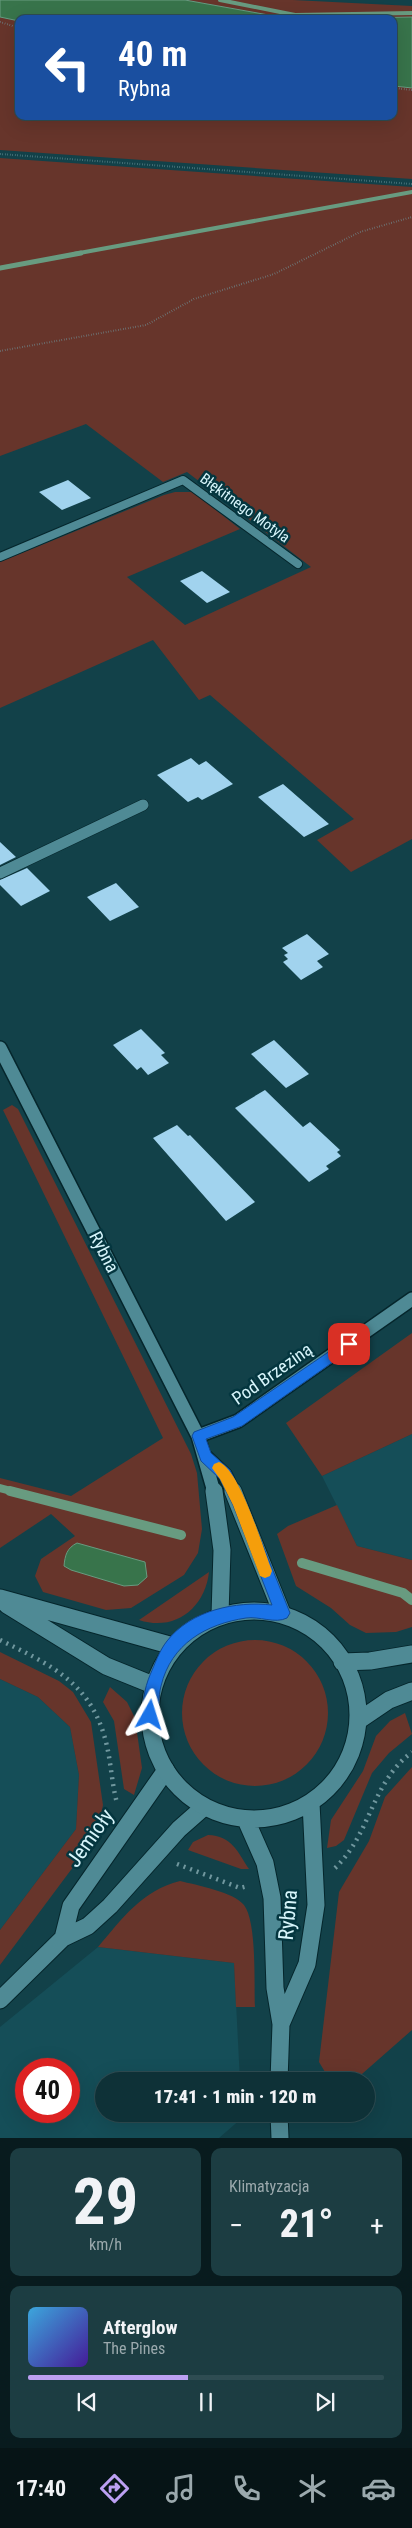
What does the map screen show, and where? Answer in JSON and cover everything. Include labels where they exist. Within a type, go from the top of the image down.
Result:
[{"type":"street","name":"Błękitnego Motyla","points":[[0,557],[183,480],[298,564]]},
{"type":"street","points":[[0,873],[143,806]]},
{"type":"street","name":"Rybna","points":[[0,1048],[198,1436],[206,1457],[224,1564],[220,1614]]},
{"type":"street","name":"Pod Brzeziną","points":[[198,1436],[238,1421],[412,1299]]},
{"type":"street","name":"Rybna","points":[[206,1457],[225,1475],[239,1503],[282,1613]]},
{"type":"street","points":[[0,1600],[173,1646]]},
{"type":"street","points":[[0,1600],[106,1666],[154,1686]]},
{"type":"street","points":[[252,1610],[282,1613],[313,1628],[338,1653],[354,1685],[358,1721],[351,1757],[331,1788],[302,1810],[277,1819],[246,1820],[226,1817],[204,1807],[182,1791],[166,1770],[154,1739],[150,1715],[154,1686],[173,1646],[193,1628],[220,1614],[252,1610]]},
{"type":"street","points":[[342,1662],[370,1661],[412,1654]]},
{"type":"street","points":[[358,1721],[389,1700],[412,1691]]},
{"type":"street","name":"Jemioły","points":[[63,1938],[71,1906],[166,1770]]},
{"type":"street","name":"Rybna","points":[[281,2024],[298,1991],[307,1964],[316,1905],[311,1803]]},
{"type":"street","points":[[0,2000],[63,1938],[88,1926],[110,1906],[179,1830],[204,1807]]},
{"type":"street","name":"Rybna","points":[[246,1820],[265,1863],[272,1898],[275,1988],[281,2024],[279,2072]]},
{"type":"street","points":[[279,2122],[280,2138]]},
{"type":"path","points":[[0,22],[15,27]]},
{"type":"path","points":[[397,88],[412,90]]},
{"type":"path","points":[[0,154],[412,184]]},
{"type":"path","points":[[0,351],[146,325],[194,299],[274,274],[360,232],[412,217]]},
{"type":"shaded area","points":[[0,0],[185,0],[269,15],[15,15],[15,20],[0,17]]},
{"type":"shaded area","points":[[185,0],[293,0],[412,6],[412,17],[397,17],[397,15],[269,15]]},
{"type":"shaded area","points":[[0,17],[15,20],[15,120],[397,120],[397,84],[412,87],[412,179],[0,150]]},
{"type":"shaded area","points":[[397,17],[412,17],[412,88],[397,86]]},
{"type":"shaded area","points":[[0,158],[412,187],[412,839],[351,872],[317,840],[354,819],[210,695],[199,700],[153,640],[0,708],[0,562],[164,495],[175,492],[193,492],[240,529],[127,577],[185,625],[311,567],[187,472],[163,482],[86,424],[0,456]]},
{"type":"shaded area","points":[[12,1105],[18,1109],[191,1454],[197,1473],[202,1529],[198,1553],[184,1575],[131,1608],[106,1610],[43,1592],[35,1576],[41,1559],[75,1536],[51,1514],[0,1548],[0,1478],[71,1496],[163,1438],[3,1110]]},
{"type":"shaded area","points":[[412,1333],[412,1434],[322,1476],[286,1423]]},
{"type":"shaded area","points":[[412,1434],[412,1560],[357,1546],[322,1476]]},
{"type":"shaded area","points":[[337,1505],[357,1546],[412,1560],[412,1627],[396,1632],[366,1633],[350,1625],[331,1608],[296,1586],[277,1534],[288,1526]]},
{"type":"shaded area","points":[[77,1543],[145,1562],[147,1577],[138,1585],[124,1586],[71,1570],[64,1566],[65,1558],[67,1552]]},
{"type":"shaded area","points":[[209,1572],[201,1596],[195,1606],[186,1614],[176,1620],[165,1623],[139,1620]]},
{"type":"shaded area","points":[[255,1640],[283,1646],[306,1662],[322,1685],[328,1713],[322,1741],[306,1764],[283,1780],[255,1786],[227,1780],[204,1764],[188,1741],[182,1713],[188,1685],[204,1662],[227,1646]]},
{"type":"shaded area","points":[[0,1652],[59,1681],[73,1692],[91,1722],[103,1805],[97,1835],[0,1965],[0,1930],[76,1829],[79,1775],[70,1727],[38,1697],[0,1679]]},
{"type":"shaded area","points":[[0,1679],[38,1697],[70,1727],[79,1775],[76,1829],[0,1930]]},
{"type":"shaded area","points":[[110,1687],[127,1702],[135,1718],[142,1768],[134,1795],[124,1789],[114,1721],[103,1702]]},
{"type":"shaded area","points":[[405,1713],[412,1734],[389,1753],[372,1773],[344,1840],[336,1846],[327,1848],[331,1820],[363,1771],[376,1736],[390,1721]]},
{"type":"shaded area","points":[[412,1767],[412,2030],[364,2072],[325,2072],[319,2062],[339,1892],[369,1841],[385,1797]]},
{"type":"shaded area","points":[[208,1835],[228,1841],[249,1869],[241,1869],[188,1850],[193,1842]]},
{"type":"shaded area","points":[[180,1881],[232,1896],[244,1905],[248,1913],[253,1939],[255,2007],[236,2007],[234,1963],[98,1947],[134,1907],[154,1891]]},
{"type":"shaded area","points":[[98,1947],[234,1963],[240,2072],[95,2072],[95,2122],[237,2122],[219,2138],[0,2138],[0,2027]]},
{"type":"building","points":[[68,480],[91,498],[62,510],[39,492]]},
{"type":"building","points":[[202,571],[230,592],[207,603],[180,581]]},
{"type":"building","points":[[191,758],[199,765],[206,761],[233,784],[202,800],[198,797],[188,802],[157,775]]},
{"type":"building","points":[[283,784],[329,824],[304,837],[258,797]]},
{"type":"building","points":[[0,842],[16,857],[0,865]]},
{"type":"building","points":[[27,868],[50,891],[21,906],[0,885],[0,880]]},
{"type":"building","points":[[116,883],[139,907],[110,921],[87,897]]},
{"type":"building","points":[[307,934],[329,954],[317,961],[323,967],[301,980],[283,962],[288,959],[284,955],[288,953],[282,948]]},
{"type":"building","points":[[141,1029],[165,1053],[161,1055],[169,1063],[148,1075],[141,1067],[137,1070],[113,1045]]},
{"type":"building","points":[[274,1040],[309,1074],[286,1088],[251,1054]]},
{"type":"building","points":[[265,1090],[303,1127],[310,1122],[340,1150],[337,1152],[341,1156],[326,1166],[329,1169],[309,1182],[235,1108]]},
{"type":"building","points":[[177,1125],[188,1136],[190,1135],[255,1202],[226,1221],[153,1138]]},
{"type":"waterway","points":[[220,0],[295,15],[412,13]]},
{"type":"waterway","points":[[74,254],[412,192]]},
{"type":"waterway","points":[[0,268],[81,253]]},
{"type":"waterway","points":[[0,1488],[15,1492]]},
{"type":"waterway","points":[[10,1491],[181,1535]]},
{"type":"waterway","points":[[302,1563],[403,1593],[412,1600]]},
{"type":"slow traffic","points":[[219,1468],[225,1475],[239,1503],[265,1571]]},
{"type":"route","points":[[150,1715],[154,1686],[163,1662],[173,1646],[193,1628],[220,1614],[252,1610],[282,1613],[239,1503],[225,1475],[206,1457],[198,1436],[238,1421],[349,1344]]}]
